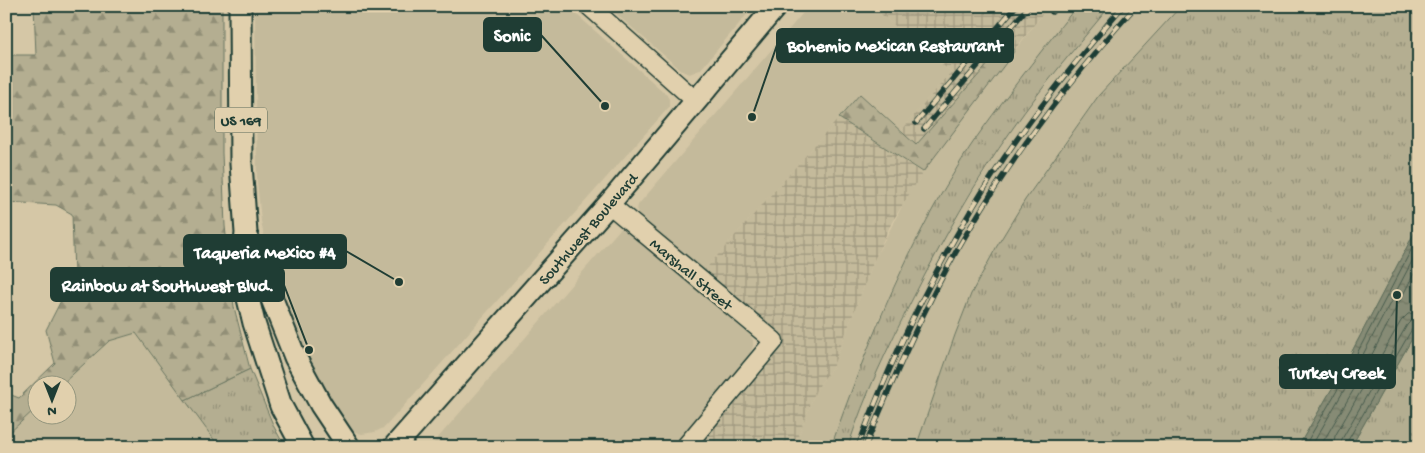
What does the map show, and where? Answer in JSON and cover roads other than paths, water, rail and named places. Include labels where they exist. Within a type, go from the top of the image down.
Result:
[{"type":"main road","name":"US 169","points":[[240,6],[241,164],[246,233],[242,274],[254,323],[281,406],[303,447]]},
{"type":"main road","name":"Southwest Boulevard","points":[[394,447],[609,204],[776,6]]},
{"type":"main road","name":"US 169","points":[[246,233],[295,356],[321,405],[349,447]]},
{"type":"street","points":[[589,6],[696,101]]},
{"type":"street","name":"Marshall Street","points":[[609,204],[774,341],[685,447]]},
{"type":"water","points":[[1419,224],[1418,328],[1351,447],[1298,447],[1337,380]]},
{"type":"railway","points":[[916,123],[1016,6]]},
{"type":"railway","points":[[924,129],[1029,6]]},
{"type":"railway","points":[[1052,12],[1057,6]]},
{"type":"railway","points":[[858,447],[905,335],[941,262],[982,192],[1046,100],[1123,6]]},
{"type":"railway","points":[[865,447],[923,314],[983,207],[1023,147],[1066,89],[1136,6]]},
{"type":"place","name":"Sonic","points":[[605,106]]},
{"type":"place","name":"Bohemio Mexican Restaurant","points":[[752,117]]},
{"type":"place","name":"Taqueria Mexico #4","points":[[399,282]]},
{"type":"place","name":"Turkey Creek","points":[[1397,295]]},
{"type":"place","name":"Rainbow at Southwest Blvd.","points":[[309,350]]}]
